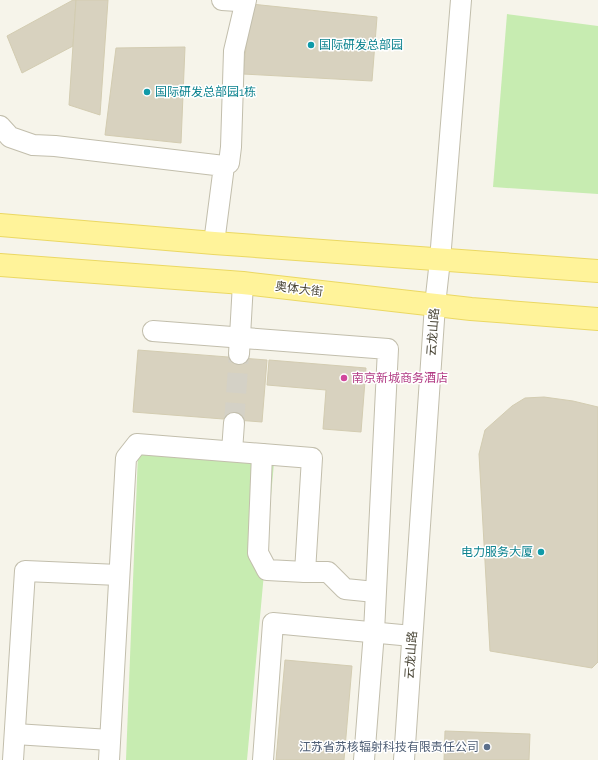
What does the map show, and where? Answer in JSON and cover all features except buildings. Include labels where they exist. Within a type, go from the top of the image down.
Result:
[{"type":"main road","points":[[0,225],[214,243],[598,271]]},
{"type":"main road","name":"奥体大街","points":[[0,265],[243,283],[471,309],[598,319]]},
{"type":"street","points":[[222,0],[246,1],[234,51],[231,147],[229,163]]},
{"type":"street","name":"云龙山路","points":[[404,760],[435,305],[461,0]]},
{"type":"street","points":[[0,126],[10,137],[32,145],[55,146],[224,166],[214,243]]},
{"type":"street","points":[[239,346],[243,283]]},
{"type":"street","points":[[153,331],[239,346],[388,349],[374,632],[364,760]]},
{"type":"street","points":[[232,451],[234,423]]},
{"type":"street","points":[[109,760],[126,458],[137,444],[312,458],[305,572]]},
{"type":"street","points":[[262,454],[258,553],[267,570],[328,572],[345,589],[375,592]]},
{"type":"street","points":[[13,760],[25,571],[119,575]]},
{"type":"street","points":[[263,760],[273,623],[412,636]]},
{"type":"street","points":[[15,734],[110,740]]},
{"type":"green space","points":[[507,14],[598,26],[598,194],[493,187]]},
{"type":"green space","points":[[138,453],[274,463],[247,760],[126,760]]},
{"type":"tunnel","points":[[234,423],[239,354]]},
{"type":"place","name":"国际研发总部园","points":[[311,45]]},
{"type":"place","name":"国际研发总部园1栋","points":[[147,92]]},
{"type":"place","name":"南京新城商务酒店","points":[[344,378]]},
{"type":"place","name":"电力服务大厦","points":[[541,552]]},
{"type":"place","name":"江苏省苏核辐射科技有限责任公司","points":[[487,747]]}]
